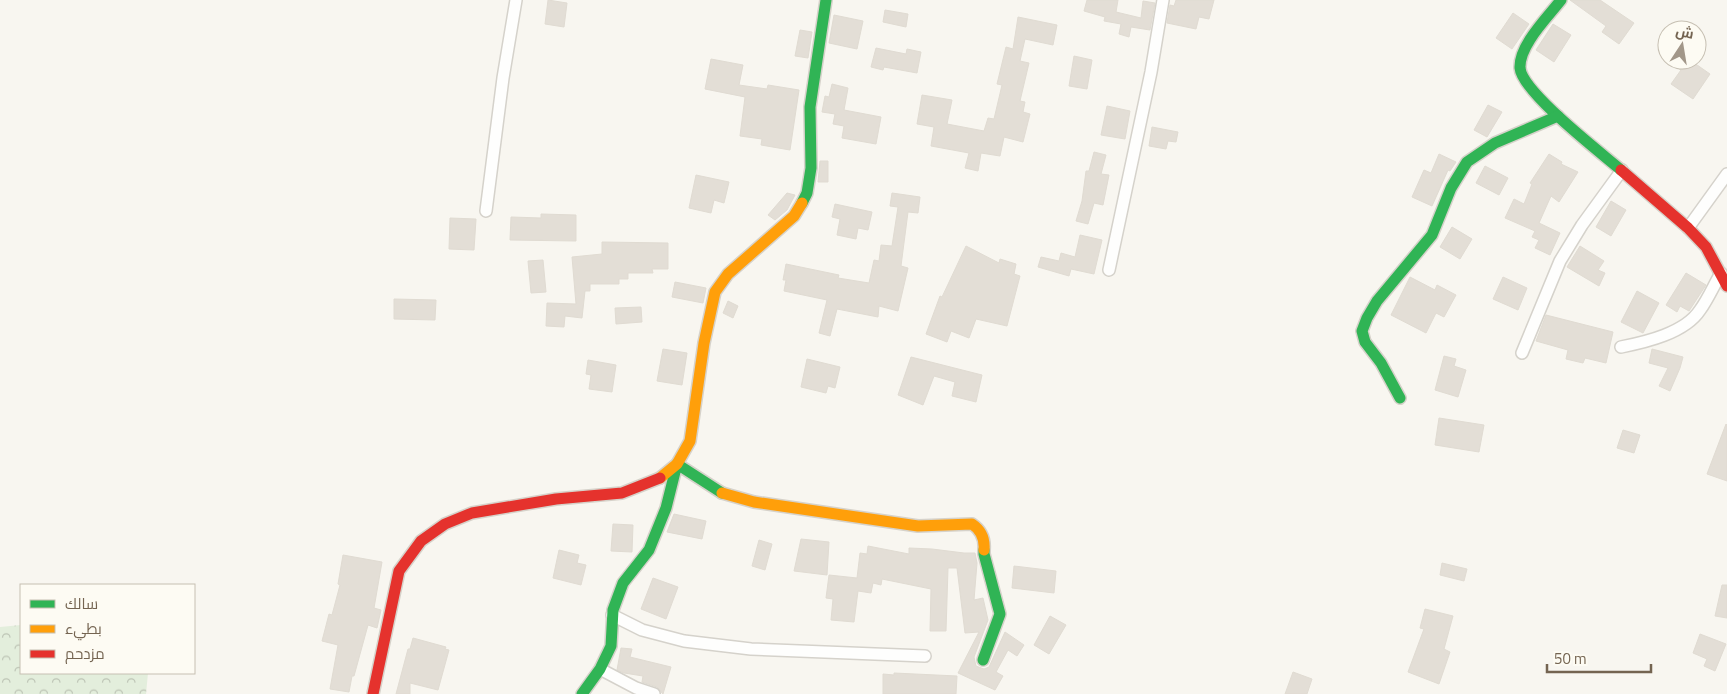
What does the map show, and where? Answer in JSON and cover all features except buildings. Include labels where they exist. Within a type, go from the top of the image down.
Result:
[{"type":"street","points":[[486,211],[503,78],[516,0]]},
{"type":"street","points":[[582,694],[600,669],[611,646],[612,610],[623,583],[649,550],[666,508],[677,464],[690,441],[704,343],[715,292],[728,274],[794,216],[807,193],[812,168],[810,107],[826,0]]},
{"type":"street","points":[[1109,270],[1152,72],[1163,0]]},
{"type":"street","points":[[1561,0],[1526,45],[1520,60],[1521,75],[1542,101],[1558,116],[1688,228],[1706,247],[1727,286]]},
{"type":"street","points":[[1400,398],[1381,363],[1365,342],[1362,331],[1366,318],[1377,301],[1432,235],[1451,188],[1467,162],[1494,143],[1558,116]]},
{"type":"street","points":[[1522,353],[1560,262],[1582,225],[1622,170]]},
{"type":"street","points":[[1688,228],[1727,174]]},
{"type":"street","points":[[1621,347],[1652,340],[1679,329],[1699,312],[1721,273]]},
{"type":"street","points":[[677,464],[720,492],[754,502],[918,526],[972,524],[977,527],[985,542],[984,554],[1000,614],[983,660]]},
{"type":"street","points":[[374,694],[399,571],[421,541],[445,524],[472,514],[556,499],[622,493],[660,478],[677,464]]},
{"type":"street","points":[[612,615],[642,630],[684,641],[750,649],[925,656]]},
{"type":"street","points":[[600,669],[636,688],[654,694]]},
{"type":"green space","points":[[20,625],[20,674],[148,674],[146,694],[0,694],[0,627]]},
{"type":"traffic: fast","points":[[802,203],[807,193],[811,168],[810,107],[826,0]]},
{"type":"traffic: fast","points":[[1561,0],[1529,41],[1524,50],[1520,68],[1524,79],[1547,106],[1621,170]]},
{"type":"traffic: fast","points":[[1400,398],[1381,363],[1365,342],[1362,331],[1367,318],[1377,301],[1432,235],[1451,188],[1467,162],[1495,143],[1558,116]]},
{"type":"traffic: fast","points":[[582,694],[600,669],[611,646],[613,610],[623,583],[649,550],[666,508],[677,464],[722,493]]},
{"type":"traffic: fast","points":[[983,660],[1000,614],[984,550]]},
{"type":"traffic: slow","points":[[660,478],[677,464],[690,441],[704,343],[715,292],[728,274],[794,216],[802,203]]},
{"type":"traffic: slow","points":[[722,493],[754,502],[918,526],[972,524],[982,535],[984,550]]},
{"type":"traffic: jam","points":[[1621,170],[1688,228],[1706,247],[1727,286]]},
{"type":"traffic: jam","points":[[373,694],[399,571],[421,541],[445,524],[472,513],[556,499],[622,493],[660,478]]}]
